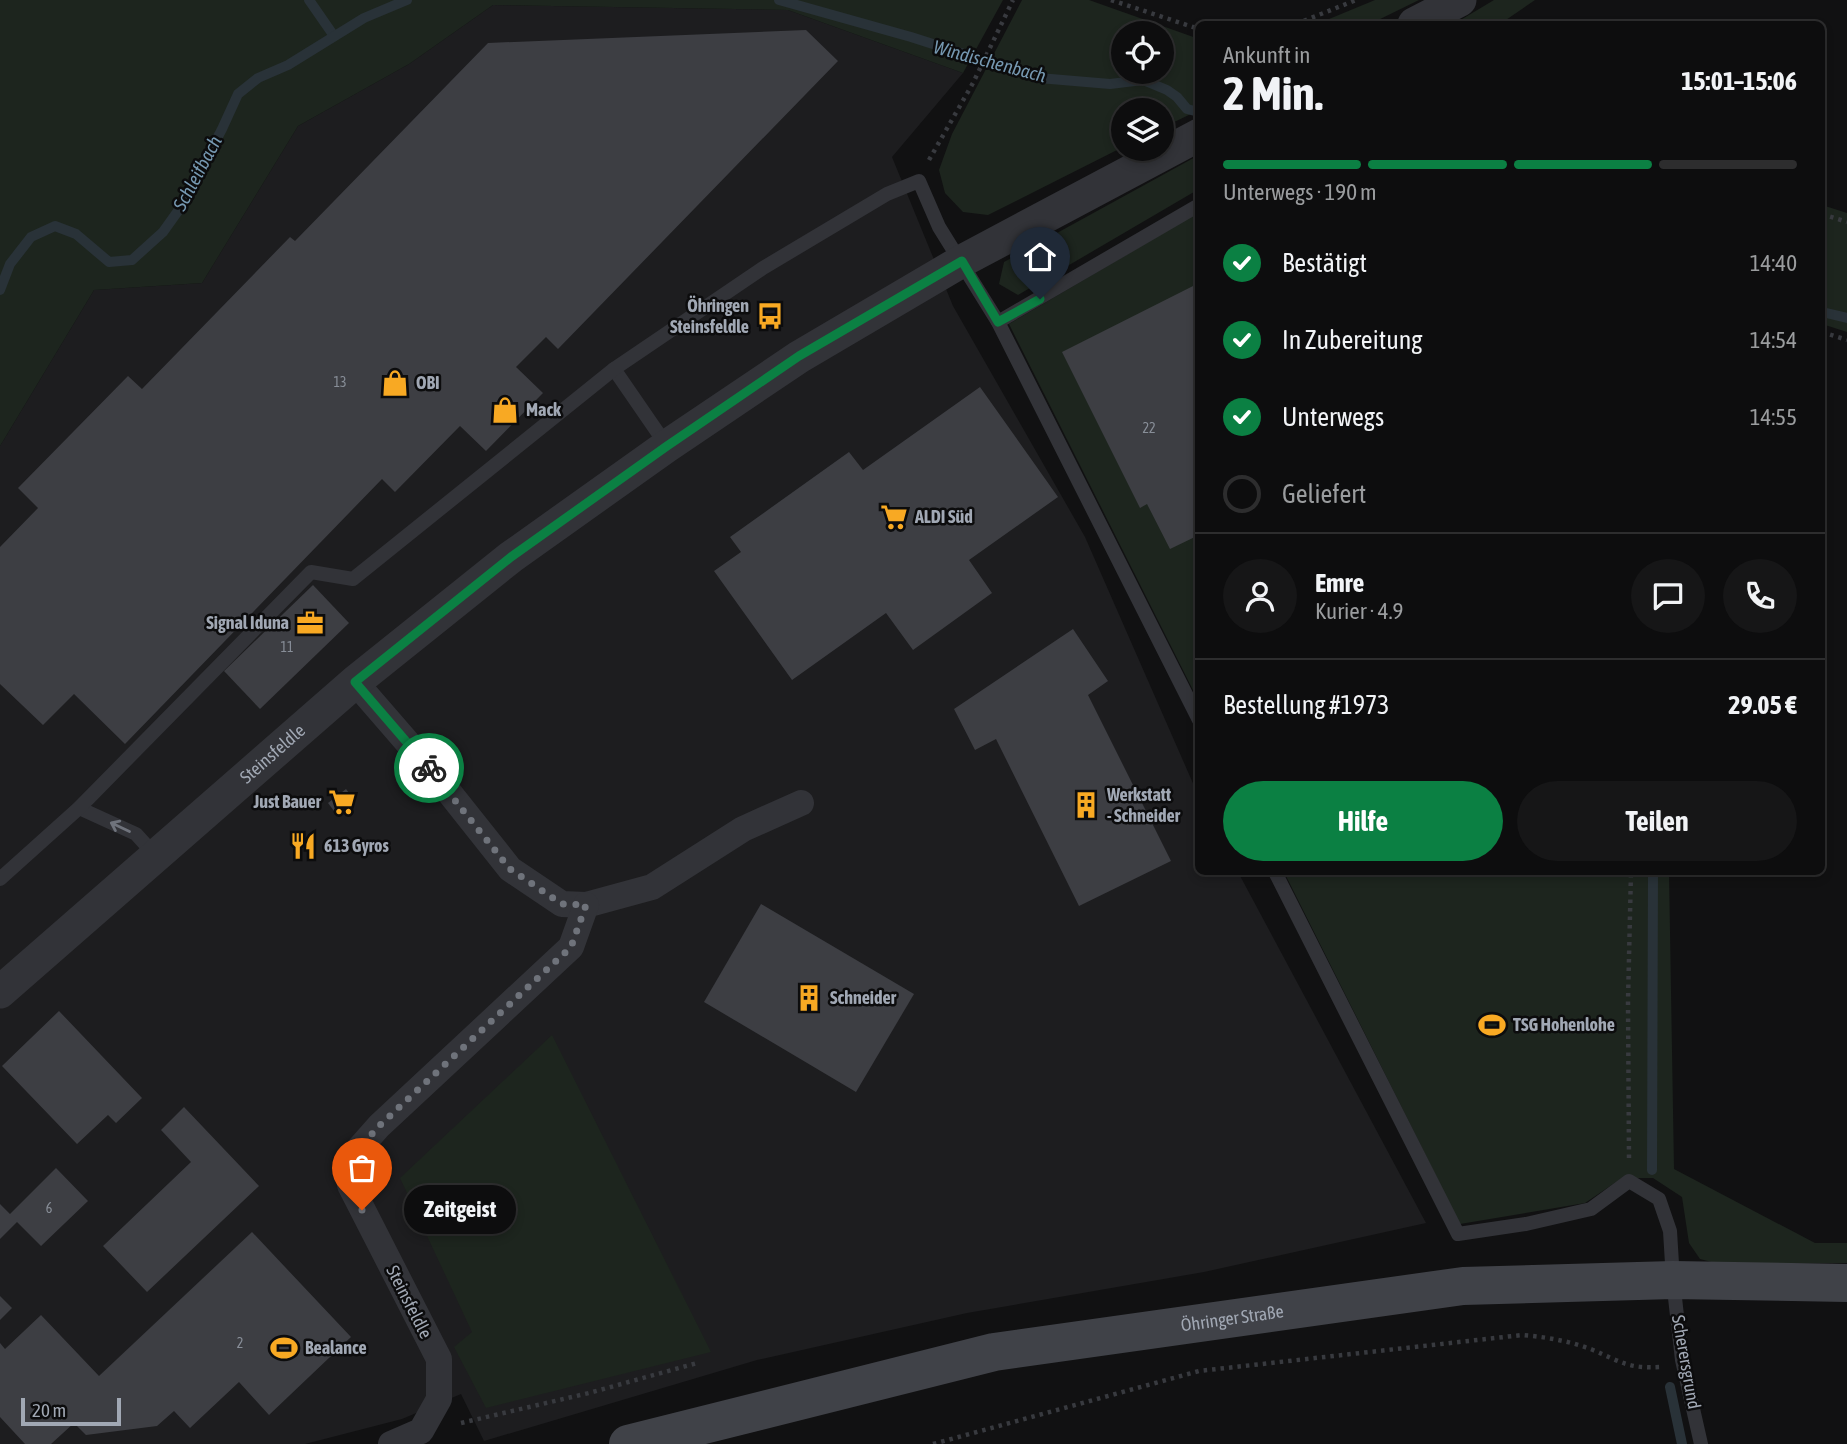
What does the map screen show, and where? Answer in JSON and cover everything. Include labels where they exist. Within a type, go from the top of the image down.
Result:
[{"type":"main road","name":"Öhringer Straße","points":[[628,1444],[994,1352],[1463,1286],[1673,1280],[1847,1283]]},
{"type":"street","points":[[1420,21],[1460,0]]},
{"type":"street","name":"Steinsfeldle","points":[[0,992],[355,682],[511,557],[799,356],[962,261],[1194,138]]},
{"type":"street","points":[[355,682],[433,772],[510,869],[562,904],[586,905],[652,887],[743,830],[801,803]]},
{"type":"street","name":"Steinsfeldle","points":[[421,1431],[439,1399],[439,1359],[350,1185],[348,1161],[379,1126],[571,947],[586,905]]},
{"type":"street","points":[[391,1444],[421,1431]]},
{"type":"lane","points":[[0,879],[79,808],[312,572],[353,579],[614,369],[763,268],[887,194],[919,181],[939,227],[998,322],[1195,712]]},
{"type":"lane","points":[[998,322],[1195,207]]},
{"type":"lane","points":[[614,369],[667,446]]},
{"type":"lane","points":[[79,808],[135,834],[155,855]]},
{"type":"lane","points":[[1277,875],[1458,1234],[1526,1224],[1591,1209],[1629,1181]]},
{"type":"lane","name":"Scherersgrund","points":[[1629,1181],[1659,1199],[1670,1231],[1682,1360],[1701,1444]]},
{"type":"path","points":[[919,181],[932,153],[973,83],[1013,0]]},
{"type":"path","points":[[1111,0],[1195,28]]},
{"type":"path","points":[[1304,21],[1356,0]]},
{"type":"path","points":[[1825,215],[1847,222]]},
{"type":"path","points":[[1825,333],[1847,340]]},
{"type":"path","points":[[1629,1181],[1628,1001],[1631,875]]},
{"type":"path","points":[[933,1444],[1199,1371],[1522,1335],[1592,1350],[1616,1362],[1642,1368],[1664,1366],[1682,1360]]},
{"type":"path","points":[[421,1431],[589,1393],[697,1363]]},
{"type":"shaded area","points":[[0,0],[1003,0],[963,73],[788,10],[493,5],[409,64],[298,126],[202,283],[94,290],[0,446]]},
{"type":"shaded area","points":[[1022,0],[1089,0],[1148,21],[1111,21],[1111,84],[1174,84],[1174,30],[1195,38],[1195,112],[1174,122],[1174,98],[1111,98],[1111,153],[988,215],[963,212],[945,193],[939,170],[952,134]]},
{"type":"shaded area","points":[[1375,0],[1419,0],[1376,21],[1324,21]]},
{"type":"shaded area","points":[[1494,0],[1535,0],[1504,21],[1459,21]]},
{"type":"shaded area","points":[[493,5],[788,10],[963,73],[892,157],[953,306],[1085,537],[1195,788],[1195,875],[1240,875],[1426,1223],[1204,1272],[967,1313],[757,1360],[484,1441],[461,1394],[402,1419],[305,1444],[0,1444],[0,446],[94,290],[202,283],[298,126],[409,64]]},
{"type":"shaded area","points":[[1195,157],[1195,191],[1018,295],[999,284],[1004,262]]},
{"type":"shaded area","points":[[1825,206],[1847,213],[1847,332],[1825,325]]},
{"type":"shaded area","points":[[1195,214],[1195,694],[1009,324]]},
{"type":"shaded area","name":"TSG Hohenlohe","points":[[1286,875],[1669,875],[1674,1169],[1815,1243],[1847,1243],[1847,1263],[1719,1264],[1700,1259],[1689,1243],[1682,1197],[1653,1178],[1622,1178],[1585,1203],[1460,1224]]},
{"type":"shaded area","points":[[552,1035],[711,1352],[486,1408],[454,1347],[472,1332],[400,1178]]},
{"type":"building","points":[[806,30],[838,61],[558,349],[546,337],[516,367],[543,393],[486,451],[460,426],[395,492],[382,479],[125,744],[74,694],[43,725],[0,684],[0,547],[38,508],[18,488],[128,376],[142,389],[290,237],[295,241],[488,43]]},
{"type":"building","points":[[1195,285],[1195,537],[1170,549],[1147,504],[1140,508],[1062,352]]},
{"type":"building","name":"ALDI Süd","points":[[980,387],[1058,497],[969,560],[992,593],[913,650],[886,613],[792,680],[714,571],[741,552],[730,537],[849,452],[863,470]]},
{"type":"building","points":[[313,585],[349,623],[260,709],[224,671]]},
{"type":"building","name":"Werkstatt - Schneider","points":[[1073,629],[1108,681],[1088,695],[1171,861],[1079,906],[996,739],[975,750],[954,709]]},
{"type":"building","name":"Just Bauer","points":[[346,789],[355,801],[337,815],[328,803]]},
{"type":"building","name":"Schneider","points":[[761,904],[914,994],[856,1092],[704,1002]]},
{"type":"building","points":[[59,1011],[142,1098],[116,1123],[108,1115],[77,1144],[2,1066]]},
{"type":"building","points":[[184,1107],[259,1186],[147,1292],[103,1246],[191,1162],[161,1130]]},
{"type":"building","points":[[56,1168],[88,1201],[41,1246],[17,1222],[0,1239],[0,1204],[10,1214]]},
{"type":"building","points":[[252,1232],[351,1337],[269,1415],[239,1382],[190,1428],[174,1411],[157,1426],[86,1435],[74,1423],[51,1444],[25,1444],[0,1417],[0,1343],[5,1349],[41,1315],[99,1376]]},
{"type":"building","points":[[0,1296],[12,1308],[0,1320]]},
{"type":"waterway","name":"Schleifbach","points":[[309,0],[334,36]]},
{"type":"waterway","name":"Schleifbach","points":[[0,290],[10,264],[31,237],[55,226],[76,234],[109,262],[132,260],[163,232],[178,211],[238,94],[258,78],[288,65],[364,18],[407,0]]},
{"type":"waterway","name":"Windischenbach","points":[[779,0],[911,37],[1039,78],[1110,84],[1143,80],[1167,90],[1187,109],[1195,111]]},
{"type":"waterway","name":"Windischenbach","points":[[1825,313],[1847,318]]},
{"type":"waterway","points":[[1652,1170],[1653,875]]},
{"type":"waterway","points":[[1670,1387],[1682,1444]]},
{"type":"way so far","points":[[362,1210],[350,1185],[348,1161],[379,1126],[571,947],[586,905],[562,904],[510,869],[429,768]]},
{"type":"place","name":"Öhringen Steinsfeldle","points":[[770,316]]},
{"type":"place","name":"OBI","points":[[395,383]]},
{"type":"place","name":"Mack","points":[[505,410]]},
{"type":"place","name":"ALDI Süd","points":[[894,517]]},
{"type":"place","name":"Signal Iduna","points":[[310,623]]},
{"type":"place","name":"Just Bauer","points":[[342,802]]},
{"type":"place","name":"Werkstatt - Schneider","points":[[1086,805]]},
{"type":"place","name":"613 Gyros","points":[[303,846]]},
{"type":"place","name":"Schneider","points":[[809,998]]},
{"type":"place","name":"TSG Hohenlohe","points":[[1492,1025]]},
{"type":"place","name":"Zeitgeist","points":[[362,1210]]},
{"type":"place","name":"Bealance","points":[[284,1348]]},
{"type":"route","points":[[429,768],[355,682],[511,557],[799,356],[962,261],[998,322],[1040,299]]}]
